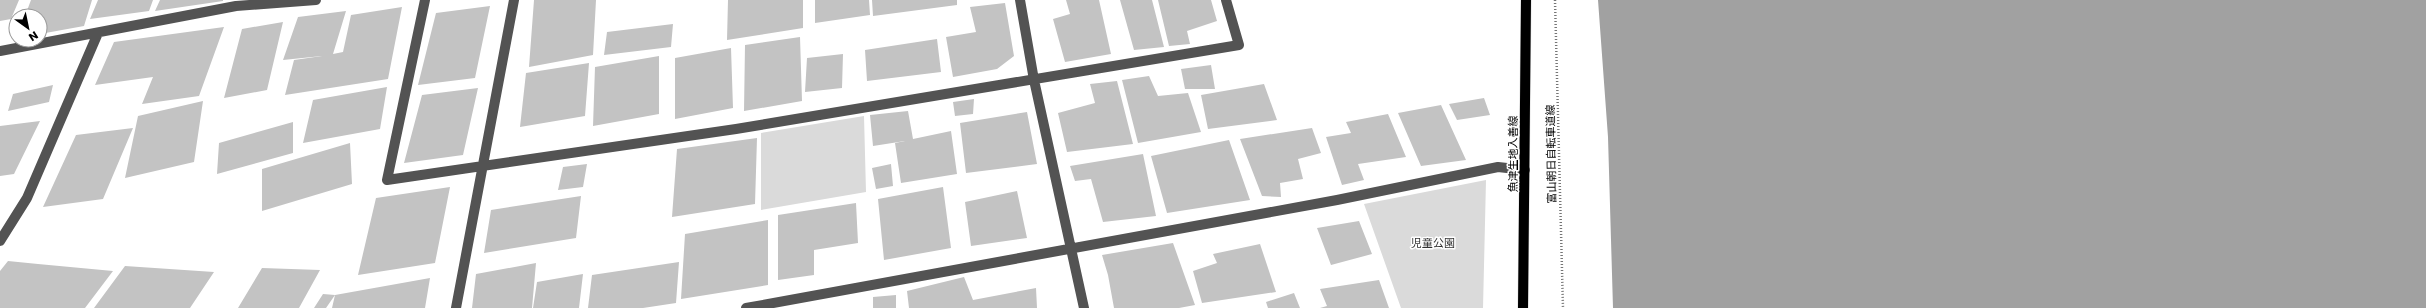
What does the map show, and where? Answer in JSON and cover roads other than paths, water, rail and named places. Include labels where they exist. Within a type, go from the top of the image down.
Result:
[{"type":"main road","name":"魚津生地入善線","points":[[1523,308],[1526,0]]},
{"type":"street","points":[[0,51],[98,33],[237,3],[316,0]]},
{"type":"street","points":[[425,0],[387,180],[736,129],[1239,45],[1226,0]]},
{"type":"street","points":[[456,308],[514,0]]},
{"type":"street","points":[[1020,0],[1034,80],[1084,308]]},
{"type":"street","points":[[0,241],[27,198],[98,33]]},
{"type":"street","points":[[746,308],[1337,200],[1498,167],[1525,170]]},
{"type":"park label","name":"児童公園","points":[[1433,243]]}]
